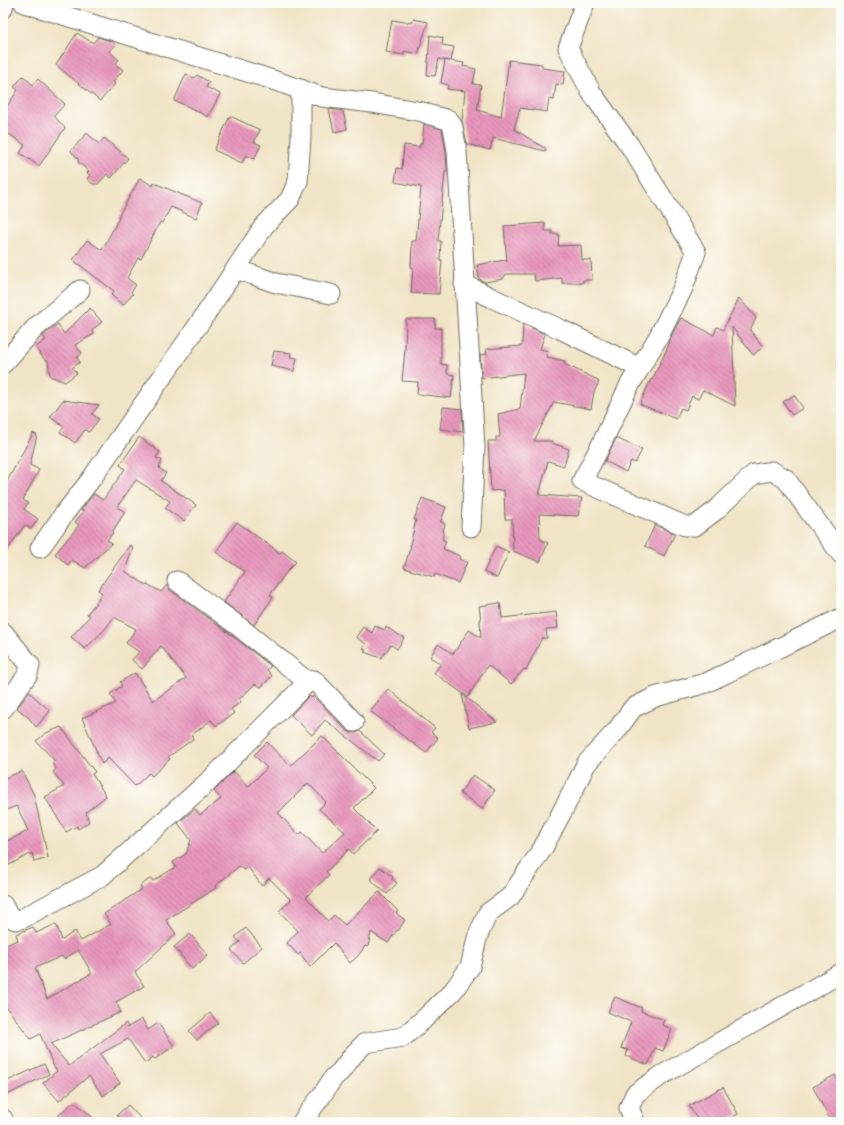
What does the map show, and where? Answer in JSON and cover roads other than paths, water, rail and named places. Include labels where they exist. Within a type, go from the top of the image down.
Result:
[{"type":"street","points":[[3,8],[4,3]]},
{"type":"street","points":[[24,3],[66,9],[322,97],[372,103],[424,112],[449,120],[453,127],[457,151],[475,447],[471,527]]},
{"type":"street","points":[[585,3],[568,48],[591,92],[630,146],[696,252],[683,288],[659,336],[629,386],[582,481],[685,526],[695,526],[715,511],[754,474],[772,471],[786,479],[810,514],[841,554]]},
{"type":"street","points":[[40,548],[92,478],[201,321],[264,226],[290,199],[298,181],[301,138],[301,90]]},
{"type":"street","points":[[236,269],[276,282],[331,294]]},
{"type":"street","points":[[464,284],[640,368]]},
{"type":"street","points":[[3,364],[36,327],[80,290]]},
{"type":"street","points":[[177,581],[237,625],[308,682]]},
{"type":"street","points":[[302,1122],[334,1077],[365,1043],[403,1038],[424,1020],[453,991],[470,967],[478,935],[488,913],[510,897],[543,848],[586,764],[617,730],[633,708],[655,697],[706,682],[841,618]]},
{"type":"street","points":[[3,632],[30,665],[28,674],[3,708]]},
{"type":"street","points":[[3,905],[9,917],[16,920],[24,918],[102,876],[211,779],[308,682],[314,680],[354,722]]},
{"type":"street","points":[[635,1122],[629,1108],[635,1094],[669,1071],[841,974]]}]
